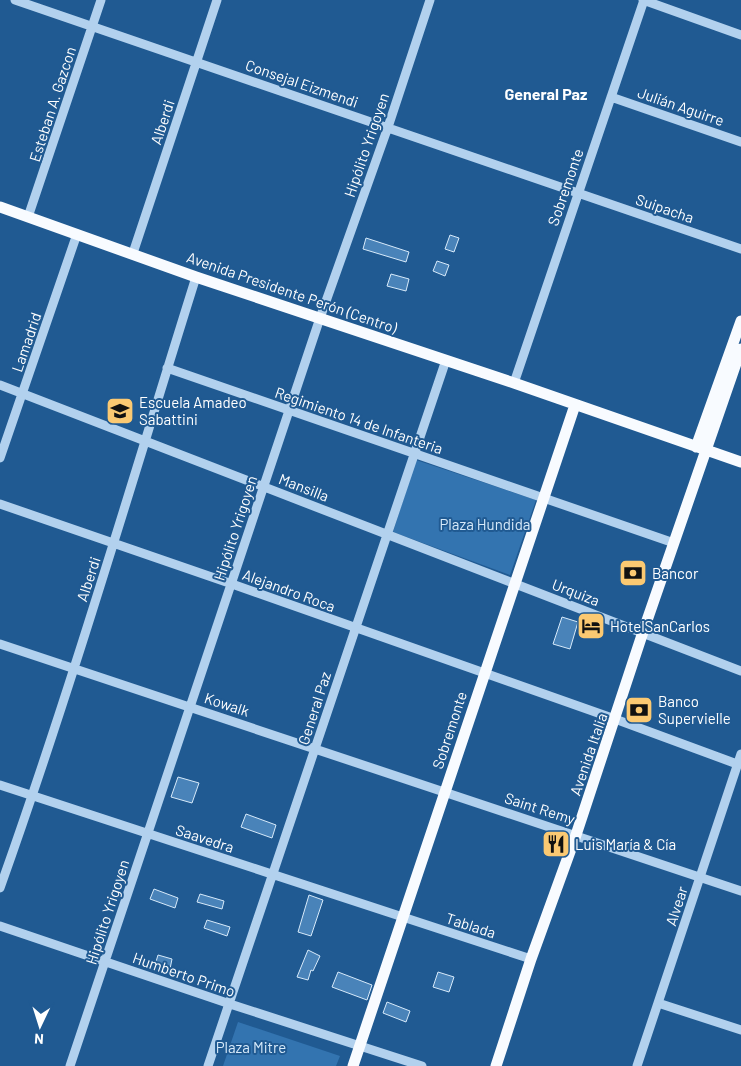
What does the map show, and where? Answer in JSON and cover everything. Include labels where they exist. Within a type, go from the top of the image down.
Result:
[{"type":"main road","name":"Avenida Presidente Perón (Centro)","points":[[0,207],[196,277],[514,383],[741,462]]},
{"type":"main road","points":[[701,448],[741,321]]},
{"type":"main road","points":[[701,448],[741,350]]},
{"type":"main road","name":"Sobremonte","points":[[353,1066],[542,497],[575,405]]},
{"type":"main road","name":"Avenida Italia","points":[[496,1066],[674,543],[701,448]]},
{"type":"street","name":"Consejal Eizmendi","points":[[15,0],[579,193]]},
{"type":"street","name":"Esteban A. Gazcon","points":[[28,217],[101,0]]},
{"type":"street","name":"Alberdi","points":[[133,253],[217,0]]},
{"type":"street","name":"Hipólito Yrigoyen","points":[[70,1066],[320,318],[388,127],[430,0]]},
{"type":"street","points":[[643,0],[741,35]]},
{"type":"street","name":"Sobremonte","points":[[514,383],[643,0]]},
{"type":"street","name":"Julián Aguirre","points":[[611,97],[741,142]]},
{"type":"street","name":"Suipacha","points":[[579,193],[741,249]]},
{"type":"street","name":"Lamadrid","points":[[0,458],[77,234]]},
{"type":"street","name":"Alberdi","points":[[0,888],[32,796],[114,543],[144,440],[196,277]]},
{"type":"street","name":"General Paz","points":[[208,1066],[274,875],[446,360]]},
{"type":"street","name":"Regimiento 14 de Infanteria","points":[[167,368],[674,543]]},
{"type":"street","name":"Mansilla","points":[[0,385],[513,584]]},
{"type":"street","name":"Alejandro Roca","points":[[0,504],[615,719],[737,764]]},
{"type":"street","name":"Urquiza","points":[[513,584],[741,671]]},
{"type":"street","name":"Kowalk","points":[[0,644],[444,792]]},
{"type":"street","name":"Alvear","points":[[637,1066],[741,754]]},
{"type":"street","name":"Saavedra","points":[[0,785],[402,918]]},
{"type":"street","name":"Saint Remy","points":[[444,792],[741,891]]},
{"type":"street","name":"Tablada","points":[[402,918],[531,959]]},
{"type":"street","name":"Humberto Primo","points":[[0,926],[230,1004],[422,1066]]},
{"type":"street","points":[[658,1003],[741,1030]]},
{"type":"green space","name":"Plaza Hundida","points":[[416,460],[536,500],[510,575],[393,532]]},
{"type":"green space","name":"Plaza Mitre","points":[[238,1022],[340,1056],[336,1066],[223,1066]]},
{"type":"building","points":[[450,235],[459,238],[454,252],[445,249]]},
{"type":"building","points":[[366,238],[409,252],[406,262],[363,249]]},
{"type":"building","points":[[437,261],[449,265],[445,276],[433,271]]},
{"type":"building","points":[[391,274],[409,279],[406,291],[387,286]]},
{"type":"building","points":[[562,617],[578,622],[570,649],[553,644]]},
{"type":"building","points":[[178,777],[199,783],[192,803],[171,797]]},
{"type":"building","points":[[246,814],[276,825],[272,838],[241,827]]},
{"type":"building","points":[[154,889],[178,898],[175,908],[150,899]]},
{"type":"building","points":[[200,894],[224,901],[222,909],[197,902]]},
{"type":"building","points":[[309,895],[323,900],[311,936],[298,932]]},
{"type":"building","points":[[207,920],[230,927],[227,936],[204,928]]},
{"type":"building","points":[[308,950],[320,956],[313,971],[311,970],[308,980],[297,977]]},
{"type":"building","points":[[158,955],[172,959],[170,969],[155,965]]},
{"type":"building","points":[[338,972],[372,985],[367,1000],[332,987]]},
{"type":"building","points":[[438,972],[454,977],[449,992],[433,987]]},
{"type":"building","points":[[387,1002],[410,1011],[406,1022],[383,1013]]},
{"type":"place","name":"Escuela Amadeo Sabattini","points":[[120,411]]},
{"type":"place","name":"Bancor","points":[[633,573]]},
{"type":"place","name":"HotelSanCarlos","points":[[591,626]]},
{"type":"place","name":"Banco Supervielle","points":[[639,710]]},
{"type":"place","name":"Luis María & Cía","points":[[556,844]]},
{"type":"district","name":"General Paz","points":[[546,93]]}]
